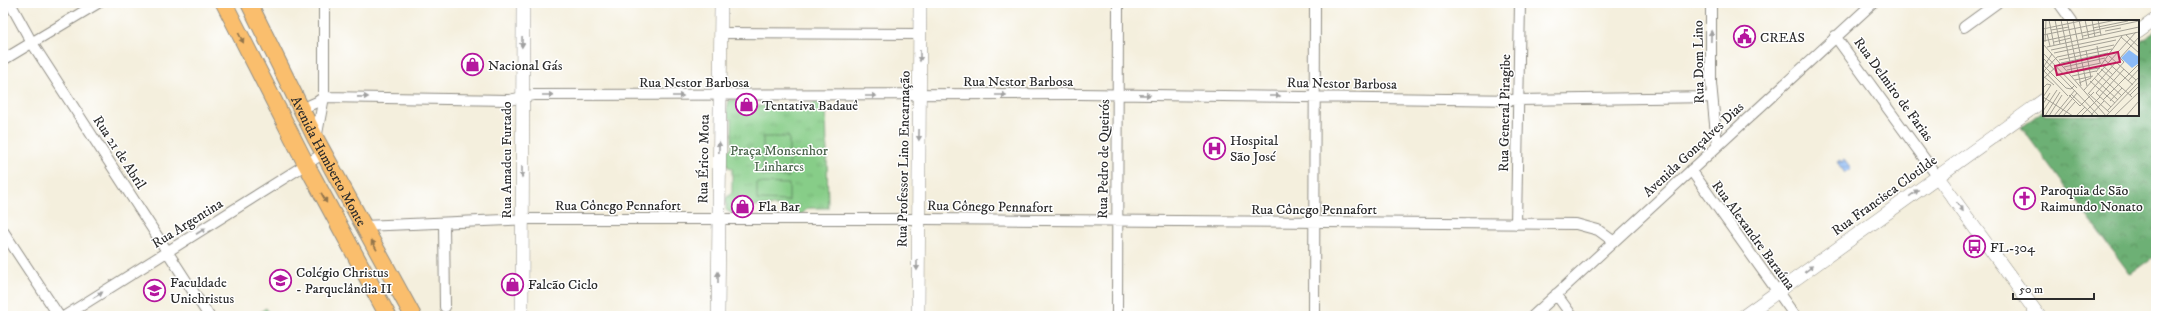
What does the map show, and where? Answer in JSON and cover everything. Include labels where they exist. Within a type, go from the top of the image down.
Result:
[{"type":"main road","name":"Avenida Humberto Monte","points":[[224,3],[306,164],[388,316]]},
{"type":"main road","name":"Avenida Humberto Monte","points":[[249,3],[300,109],[413,316]]},
{"type":"street","name":"Rua 21 de Abril","points":[[10,3],[32,43],[209,316]]},
{"type":"street","points":[[3,60],[98,3]]},
{"type":"street","points":[[316,139],[324,97],[324,3]]},
{"type":"street","name":"Rua Amadeu Furtado","points":[[522,316],[523,3]]},
{"type":"street","name":"Rua Érico Mota","points":[[718,316],[721,3]]},
{"type":"street","name":"Rua Professor Lino Encarnação","points":[[918,316],[917,219],[920,96],[920,3]]},
{"type":"street","name":"Rua Pedro de Queirós","points":[[1117,316],[1116,221],[1118,3]]},
{"type":"street","points":[[1314,316],[1315,3]]},
{"type":"street","name":"Rua General Piragibe","points":[[1516,224],[1520,3]]},
{"type":"street","name":"Rua Dom Lino","points":[[1711,3],[1712,97],[1718,145]]},
{"type":"street","name":"Avenida Gonçalves Dias","points":[[1533,316],[1835,36],[1873,3]]},
{"type":"street","points":[[1964,26],[1997,3]]},
{"type":"street","points":[[2058,3],[2071,20]]},
{"type":"street","points":[[2139,31],[2156,19]]},
{"type":"street","points":[[721,33],[920,34]]},
{"type":"street","name":"Rua Delmiro de Farias","points":[[1835,36],[2040,316]]},
{"type":"street","name":"Rua Nestor Barbosa","points":[[300,109],[317,102],[324,97],[522,98],[533,95],[1117,95],[1519,100],[1712,97]]},
{"type":"street","name":"Rua Francisca Clotilde","points":[[1744,316],[2043,101]]},
{"type":"street","name":"Rua Argentina","points":[[65,316],[324,153]]},
{"type":"street","name":"Rua Alexandre Baraúna","points":[[1691,170],[1795,316]]},
{"type":"street","name":"Rua Cônego Pennafort","points":[[363,226],[522,219],[917,219],[1516,224],[1587,226],[1598,230],[1613,241]]},
{"type":"street","points":[[444,223],[445,307]]},
{"type":"street","points":[[3,231],[59,316]]},
{"type":"street","points":[[1556,294],[1572,316]]},
{"type":"green space","points":[[2156,30],[2156,255],[2130,274],[2021,127],[2043,111],[2043,116],[2139,116],[2139,42]]},
{"type":"green space","name":"Praça Monsenhor Linhares","points":[[729,100],[747,100],[755,106],[810,106],[816,100],[826,100],[828,208],[808,208],[801,215],[789,214],[782,206],[752,206],[746,214],[734,215],[726,210],[726,198],[732,193],[732,169],[726,165],[726,152],[732,147],[732,120],[726,115]]},
{"type":"green space","points":[[763,137],[789,137],[789,177],[763,176]]},
{"type":"green space","points":[[757,183],[789,184],[789,201],[757,200]]},
{"type":"green space","points":[[266,308],[271,316],[254,316]]},
{"type":"water","points":[[1840,160],[1841,162],[1844,160],[1851,169],[1845,173],[1837,162]]},
{"type":"place","name":"CREAS","points":[[1745,37]]},
{"type":"place","name":"Nacional Gás","points":[[472,65]]},
{"type":"place","name":"Tentativa Badauê","points":[[746,105]]},
{"type":"place","name":"Hospital São José","points":[[1215,148]]},
{"type":"place","name":"Paroquia de São Raimundo Nonato","points":[[2024,198]]},
{"type":"place","name":"Fla Bar","points":[[742,206]]},
{"type":"place","name":"FL-304","points":[[1974,247]]},
{"type":"place","name":"Colégio Christus - Parquelândia II","points":[[281,280]]},
{"type":"place","name":"Falcão Ciclo","points":[[512,284]]},
{"type":"place","name":"Faculdade Unichristus","points":[[154,290]]}]
